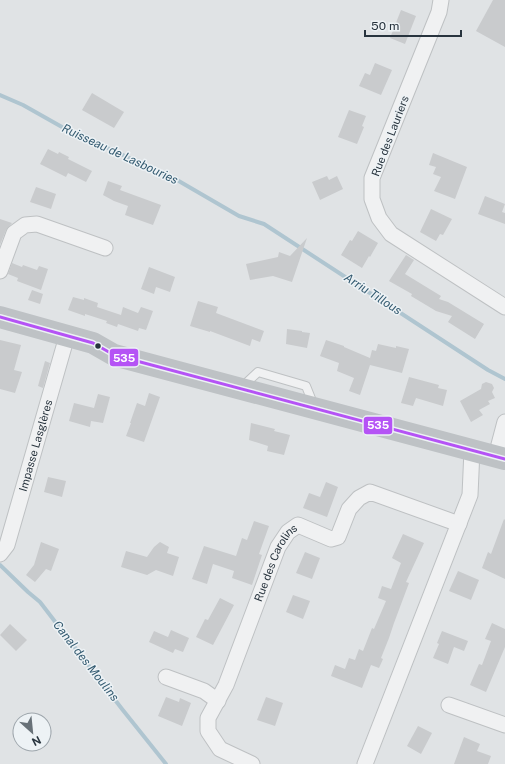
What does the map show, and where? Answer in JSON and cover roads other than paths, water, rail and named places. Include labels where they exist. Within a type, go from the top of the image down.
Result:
[{"type":"main road","points":[[0,317],[93,344],[114,355],[500,458]]},
{"type":"street","name":"Rue des Lauriers","points":[[441,0],[439,12],[372,178],[372,199],[379,218],[392,234],[505,307]]},
{"type":"street","points":[[0,271],[14,233],[25,225],[37,224],[105,248]]},
{"type":"street","name":"Impasse Lasglères","points":[[0,554],[7,545],[67,336]]},
{"type":"street","points":[[500,458],[505,422]]},
{"type":"street","points":[[364,764],[470,495],[472,450]]},
{"type":"street","name":"Rue des Carolins","points":[[252,764],[220,749],[208,731],[208,718],[226,685],[278,546],[288,532],[298,524],[331,539],[338,537],[349,509],[360,498],[370,492],[459,524]]},
{"type":"street","points":[[166,677],[204,692],[218,701]]},
{"type":"street","points":[[449,705],[505,725]]},
{"type":"waterway","name":"Arriu Tillous","points":[[0,95],[23,105],[62,127],[177,180],[239,216],[264,224],[488,370],[505,379]]},
{"type":"waterway","name":"Canal des Moulins","points":[[0,565],[40,602],[166,764]]},
{"type":"water label","name":"Ruisseau de Lasbouries","points":[[120,154]]}]
